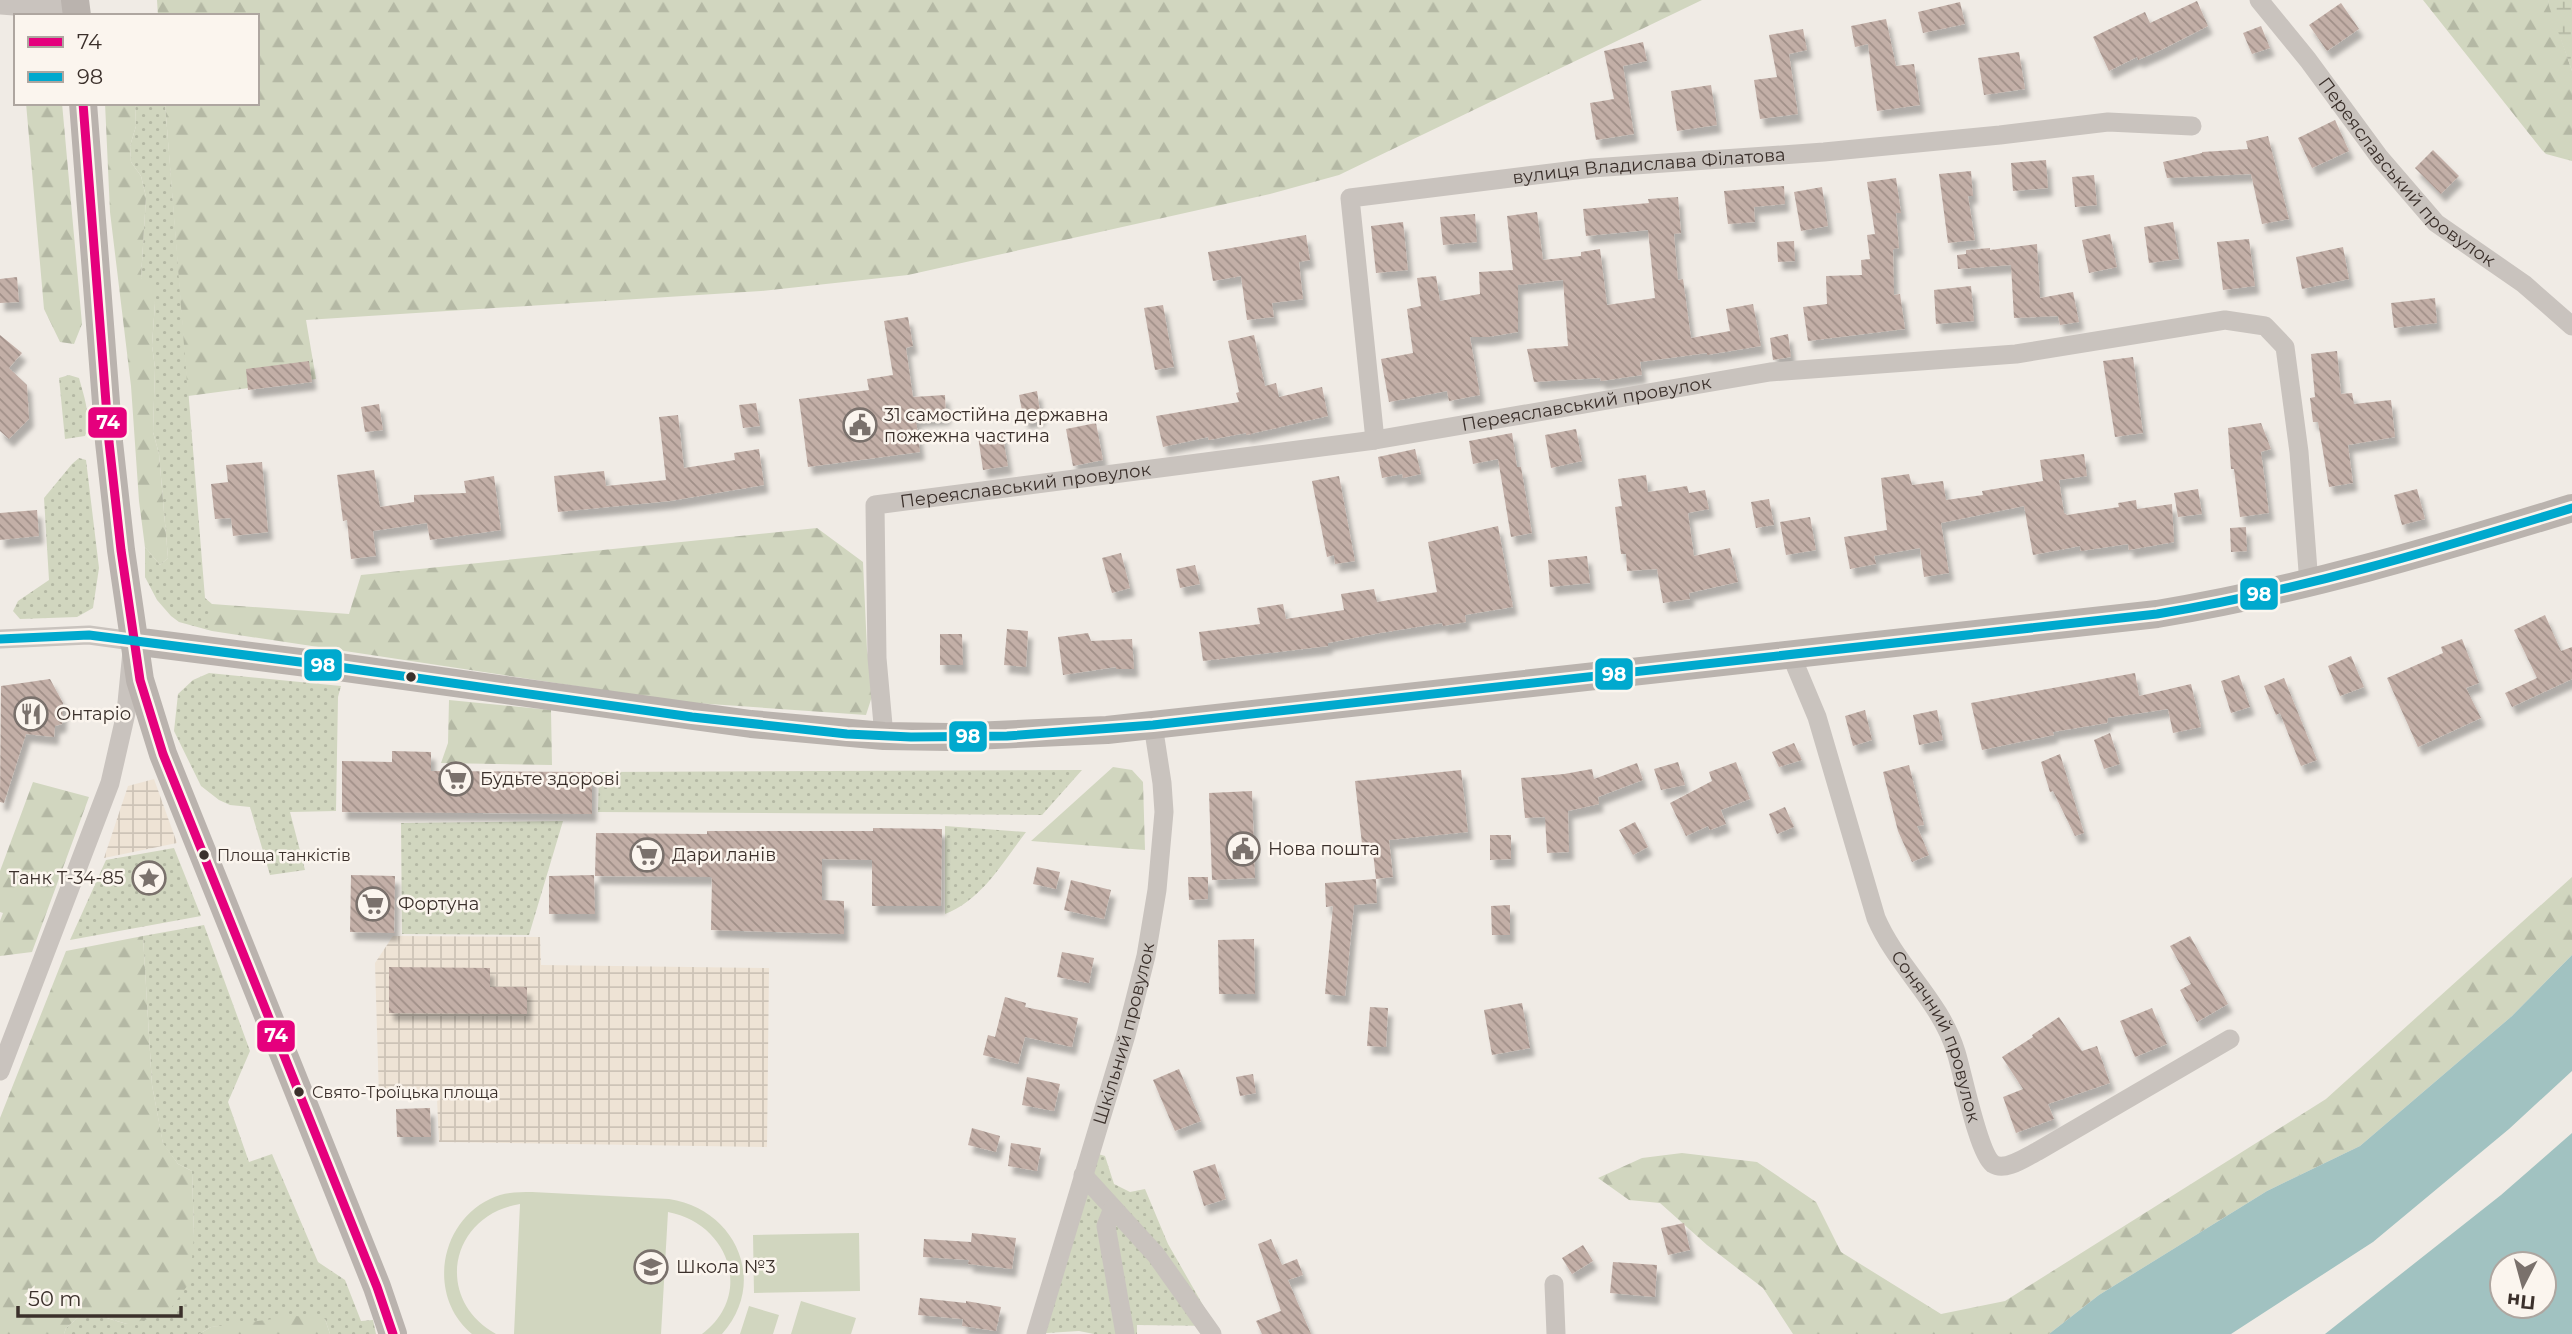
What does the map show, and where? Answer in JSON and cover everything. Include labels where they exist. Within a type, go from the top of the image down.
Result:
[{"type":"main road","points":[[83,105],[109,442],[132,642],[145,700],[163,754],[377,1287],[393,1334]]},
{"type":"main road","points":[[132,642],[351,668],[678,715],[809,730],[884,736],[1007,736],[1153,725],[2157,614],[2249,598],[2309,584],[2572,509]]},
{"type":"street","name":"Переяславський провулок","points":[[2259,0],[2308,60],[2380,158],[2436,223],[2524,284],[2572,326]]},
{"type":"street","points":[[0,5],[76,6]]},
{"type":"street","name":"вулиця Владислава Філатова","points":[[1375,440],[1350,198],[1592,168],[1824,152],[2108,122],[2192,126]]},
{"type":"street","name":"Переяславський провулок","points":[[884,736],[877,658],[874,505],[1375,440],[1770,373],[2016,354],[2225,320],[2265,327],[2285,346],[2299,452],[2309,584]]},
{"type":"street","points":[[0,639],[89,635],[132,642],[127,713],[110,783],[0,1071]]},
{"type":"street","name":"Сонячний провулок","points":[[1791,655],[1817,717],[1876,918],[1888,942],[1934,1004],[1944,1022],[1956,1051],[1981,1142],[1992,1163],[1999,1166],[2008,1165],[2038,1151],[2230,1039]]},
{"type":"street","name":"Шкільний провулок","points":[[1036,1334],[1139,989],[1155,904],[1164,812],[1153,725]]},
{"type":"street","points":[[1083,1175],[1166,1268],[1212,1334]]},
{"type":"street","points":[[1113,1208],[1106,1226],[1125,1334]]},
{"type":"street","points":[[1554,1284],[1556,1334]]},
{"type":"green space","points":[[157,0],[1702,0],[1339,175],[1270,194],[908,275],[761,291],[306,320],[316,379],[188,396],[165,105],[259,105],[259,14],[158,14]]},
{"type":"green space","points":[[2423,0],[2548,0],[2572,71],[2572,161],[2546,154],[2542,150]]},
{"type":"green space","points":[[2548,0],[2572,0],[2572,71],[2549,6]]},
{"type":"green space","points":[[26,105],[62,105],[82,324],[74,344],[60,342],[44,309]]},
{"type":"green space","points":[[105,105],[135,105],[136,126],[130,146],[131,162],[141,176],[146,197],[141,278],[152,284],[155,303],[152,345],[155,368],[153,432],[159,454],[168,558],[160,565],[145,547],[131,386],[110,212]]},
{"type":"green space","points":[[135,105],[165,105],[205,598],[212,604],[212,631],[179,622],[171,616],[157,600],[145,577],[145,547],[160,565],[168,558],[159,454],[153,432],[155,368],[152,345],[155,303],[141,278],[146,197],[141,176],[131,162],[130,146],[136,126]]},
{"type":"green space","points":[[69,375],[79,378],[88,422],[85,436],[65,439],[59,378]]},
{"type":"green space","points":[[79,458],[86,460],[99,568],[93,608],[77,617],[20,619],[13,611],[18,601],[49,580],[44,498]]},
{"type":"green space","points":[[817,528],[863,562],[867,650],[875,687],[866,715],[681,702],[212,631],[212,604],[349,614],[361,575]]},
{"type":"green space","points":[[209,673],[341,686],[338,697],[336,811],[290,812],[305,870],[270,875],[250,807],[230,805],[201,786],[174,731],[178,694],[193,680]]},
{"type":"green space","points":[[449,700],[551,710],[552,765],[441,763],[448,743]]},
{"type":"green space","points":[[1113,767],[1132,770],[1143,782],[1145,850],[1031,841]]},
{"type":"green space","points":[[1082,770],[1042,815],[598,812],[599,772]]},
{"type":"green space","points":[[33,782],[89,797],[32,952],[0,956],[0,921],[3,913],[0,912],[0,871]]},
{"type":"green space","points":[[563,821],[529,935],[402,934],[401,823]]},
{"type":"green space","points":[[945,826],[1026,832],[981,890],[958,908],[945,914]]},
{"type":"green space","points":[[174,848],[201,916],[70,940],[106,860]]},
{"type":"green space","points":[[2572,877],[2572,955],[2512,1016],[2360,1146],[2267,1191],[2099,1295],[2049,1334],[1793,1334],[1763,1288],[1707,1245],[1660,1203],[1629,1200],[1598,1178],[1642,1158],[1682,1153],[1757,1162],[1816,1202],[1841,1252],[1941,1314],[2005,1301],[2326,1099]]},
{"type":"green space","points":[[204,925],[250,1051],[228,1102],[249,1162],[272,1154],[318,1262],[345,1280],[361,1321],[373,1320],[376,1334],[330,1334],[325,1319],[211,1327],[199,1334],[64,1334],[66,1328],[82,1314],[127,1324],[194,1236],[192,1171],[178,1164],[163,1144],[152,1085],[143,936]]},
{"type":"green space","points":[[143,936],[152,1085],[163,1143],[178,1164],[192,1171],[194,1236],[190,1282],[166,1315],[127,1324],[97,1315],[82,1314],[66,1328],[64,1334],[0,1334],[0,1118],[66,951]]},
{"type":"green space","points":[[1088,1151],[1105,1156],[1114,1184],[1130,1192],[1145,1189],[1168,1244],[1215,1326],[1137,1325],[1137,1334],[1094,1334],[1079,1331],[1031,1334]]},
{"type":"green space","points":[[516,1192],[669,1199],[692,1205],[712,1217],[727,1232],[738,1250],[743,1271],[743,1292],[736,1313],[722,1334],[702,1334],[718,1318],[727,1300],[730,1281],[727,1262],[719,1245],[706,1230],[689,1219],[668,1212],[661,1334],[514,1334],[520,1204],[496,1211],[478,1224],[465,1241],[458,1260],[457,1280],[463,1300],[476,1319],[496,1334],[472,1334],[458,1319],[449,1301],[444,1281],[450,1243],[459,1225],[473,1210],[490,1199]]},
{"type":"green space","points":[[859,1233],[860,1291],[754,1293],[753,1235]]},
{"type":"green space","points":[[801,1301],[856,1318],[851,1334],[791,1334]]},
{"type":"green space","points":[[749,1306],[779,1315],[773,1334],[740,1334]]},
{"type":"green space","points":[[296,1316],[325,1319],[330,1334],[199,1334],[211,1327]]},
{"type":"shaded area","points":[[154,779],[177,843],[104,858],[128,786]]},
{"type":"shaded area","points":[[393,936],[540,937],[541,965],[769,968],[767,1147],[439,1142],[437,1099],[379,1097],[375,963]]},
{"type":"water","points":[[2572,955],[2572,1071],[2509,1129],[2373,1242],[2231,1334],[2049,1334],[2099,1295],[2267,1191],[2360,1146],[2512,1016]]},
{"type":"water","points":[[2572,1133],[2572,1334],[2325,1334],[2501,1195]]},
{"type":"building","points":[[2197,1],[2208,26],[2161,50],[2138,60],[2137,57],[2109,71],[2093,37],[2145,12],[2150,23]]},
{"type":"building","points":[[1960,2],[1965,24],[1923,33],[1918,12]]},
{"type":"building","points":[[2341,3],[2359,29],[2327,51],[2309,25]]},
{"type":"building","points":[[1886,19],[1896,66],[1914,64],[1920,105],[1877,111],[1868,44],[1855,47],[1851,26]]},
{"type":"building","points":[[2261,26],[2270,48],[2252,54],[2243,33]]},
{"type":"building","points":[[1803,29],[1807,50],[1789,54],[1798,114],[1760,119],[1754,80],[1777,77],[1769,35]]},
{"type":"building","points":[[1643,42],[1647,61],[1623,66],[1634,134],[1596,140],[1590,103],[1614,99],[1604,51]]},
{"type":"building","points":[[2019,52],[2025,89],[1984,95],[1978,58]]},
{"type":"building","points":[[1711,85],[1717,125],[1677,131],[1671,91]]},
{"type":"building","points":[[2335,120],[2349,151],[2312,168],[2298,138]]},
{"type":"building","points":[[2268,136],[2289,219],[2262,224],[2251,174],[2167,178],[2163,162],[2202,152],[2248,149],[2246,141]]},
{"type":"building","points":[[2433,150],[2459,176],[2441,194],[2415,168]]},
{"type":"building","points":[[2046,160],[2048,188],[2013,191],[2011,163]]},
{"type":"building","points":[[1971,171],[1973,196],[1968,196],[1975,240],[1948,243],[1939,174]]},
{"type":"building","points":[[2094,175],[2097,205],[2075,207],[2072,177]]},
{"type":"building","points":[[1896,178],[1901,213],[1896,213],[1899,248],[1893,249],[1894,295],[1900,294],[1905,329],[1808,341],[1803,307],[1827,304],[1826,276],[1862,275],[1861,260],[1870,259],[1867,235],[1875,234],[1867,182]]},
{"type":"building","points":[[1784,186],[1785,204],[1754,207],[1755,222],[1728,224],[1724,191]]},
{"type":"building","points":[[1822,187],[1828,226],[1801,231],[1794,192]]},
{"type":"building","points":[[1678,197],[1681,233],[1674,234],[1678,280],[1683,279],[1691,338],[1730,331],[1726,309],[1753,304],[1761,346],[1640,362],[1642,375],[1601,381],[1600,378],[1534,382],[1527,349],[1568,346],[1563,280],[1518,285],[1518,332],[1470,337],[1480,395],[1449,401],[1447,391],[1389,402],[1381,359],[1413,353],[1407,309],[1421,306],[1417,278],[1436,276],[1440,301],[1480,294],[1479,272],[1513,270],[1507,216],[1537,212],[1543,260],[1581,256],[1581,252],[1600,249],[1607,305],[1655,298],[1648,230],[1586,236],[1583,209],[1649,203],[1648,199]]},
{"type":"building","points":[[1475,214],[1477,242],[1443,245],[1440,217]]},
{"type":"building","points":[[1403,222],[1408,270],[1376,273],[1371,226]]},
{"type":"building","points":[[2173,222],[2179,259],[2149,263],[2144,227]]},
{"type":"building","points":[[2110,234],[2117,267],[2089,273],[2082,240]]},
{"type":"building","points":[[1306,235],[1310,260],[1299,262],[1303,299],[1272,303],[1274,317],[1247,320],[1241,276],[1213,281],[1208,252]]},
{"type":"building","points":[[2249,239],[2255,286],[2223,290],[2217,242]]},
{"type":"building","points":[[1794,241],[1795,261],[1778,262],[1777,242]]},
{"type":"building","points":[[2037,244],[2040,298],[2073,292],[2079,322],[2060,325],[2058,316],[2014,318],[2011,265],[1958,269],[1957,255],[1966,254],[1966,250]]},
{"type":"building","points":[[2343,247],[2349,279],[2302,289],[2296,257]]},
{"type":"building","points":[[17,277],[19,302],[0,303],[0,279]]},
{"type":"building","points":[[1971,286],[1974,321],[1936,324],[1934,290]]},
{"type":"building","points":[[2435,298],[2437,323],[2394,328],[2391,303]]},
{"type":"building","points":[[1163,305],[1174,367],[1155,370],[1144,308]]},
{"type":"building","name":"31 самостійна державна пожежна частина","points":[[908,317],[913,346],[906,348],[913,397],[945,395],[946,417],[916,419],[920,452],[808,467],[799,399],[869,390],[867,379],[893,375],[884,321]]},
{"type":"building","points":[[1788,334],[1791,357],[1773,360],[1770,338]]},
{"type":"building","points":[[0,335],[22,353],[9,368],[27,385],[29,419],[9,439],[0,431]]},
{"type":"building","points":[[1254,335],[1265,386],[1276,383],[1279,397],[1322,387],[1328,416],[1246,435],[1209,440],[1208,437],[1163,447],[1156,416],[1239,402],[1228,341]]},
{"type":"building","points":[[2337,351],[2341,394],[2352,393],[2354,404],[2391,400],[2395,437],[2348,445],[2353,483],[2329,487],[2318,422],[2313,422],[2310,398],[2315,397],[2311,354]]},
{"type":"building","points":[[2133,357],[2143,433],[2115,437],[2103,361]]},
{"type":"building","points":[[309,361],[312,382],[248,390],[246,369]]},
{"type":"building","points":[[1037,391],[1041,418],[1024,421],[1019,395]]},
{"type":"building","points":[[756,403],[760,426],[743,428],[739,405]]},
{"type":"building","points":[[379,404],[383,430],[365,432],[361,407]]},
{"type":"building","points":[[678,415],[684,468],[735,460],[734,453],[759,449],[764,485],[670,501],[558,512],[554,476],[604,471],[606,486],[666,480],[659,417]]},
{"type":"building","points":[[1096,423],[1103,460],[1073,466],[1066,429]]},
{"type":"building","points":[[2261,423],[2271,449],[2261,452],[2269,513],[2240,517],[2234,469],[2231,469],[2228,428]]},
{"type":"building","points":[[1576,429],[1582,461],[1551,468],[1545,435]]},
{"type":"building","points":[[1002,432],[1008,466],[983,470],[978,436]]},
{"type":"building","points":[[1512,433],[1517,467],[1521,467],[1532,533],[1511,537],[1498,459],[1473,464],[1469,441]]},
{"type":"building","points":[[1415,449],[1421,474],[1403,478],[1402,474],[1382,478],[1378,457]]},
{"type":"building","points":[[2084,454],[2087,476],[2059,480],[2064,513],[2067,515],[2119,507],[2118,503],[2136,500],[2137,509],[2172,504],[2174,542],[2129,550],[2128,544],[2081,551],[2080,546],[2033,555],[2024,506],[1941,523],[1949,573],[1924,577],[1920,548],[1874,556],[1876,564],[1850,569],[1844,537],[1887,530],[1881,478],[1909,474],[1912,485],[1943,481],[1946,500],[1983,495],[1982,491],[2043,481],[2040,460]]},
{"type":"building","points":[[262,462],[268,532],[233,536],[231,518],[215,519],[211,484],[228,482],[226,465]]},
{"type":"building","points":[[374,470],[380,507],[414,502],[414,495],[466,493],[464,481],[494,476],[501,530],[430,540],[427,523],[373,531],[376,556],[351,559],[347,520],[343,521],[337,475]]},
{"type":"building","points":[[1646,475],[1648,492],[1687,486],[1689,493],[1705,490],[1709,509],[1688,513],[1694,556],[1730,548],[1738,582],[1689,593],[1690,599],[1663,603],[1657,569],[1627,571],[1626,554],[1621,554],[1615,507],[1622,506],[1618,479]]},
{"type":"building","points":[[1339,476],[1355,561],[1335,564],[1334,555],[1327,557],[1312,481]]},
{"type":"building","points":[[2198,489],[2202,514],[2178,517],[2174,493]]},
{"type":"building","points":[[2417,489],[2425,519],[2402,525],[2394,495]]},
{"type":"building","points":[[1769,499],[1774,525],[1756,528],[1751,502]]},
{"type":"building","points":[[37,510],[39,536],[0,540],[0,513]]},
{"type":"building","points":[[1810,517],[1816,550],[1786,555],[1780,522]]},
{"type":"building","points":[[1498,526],[1513,607],[1465,615],[1466,622],[1380,633],[1328,643],[1328,646],[1203,661],[1199,632],[1260,624],[1257,608],[1283,604],[1286,619],[1344,610],[1341,594],[1374,589],[1377,602],[1437,592],[1428,542]]},
{"type":"building","points":[[2246,527],[2247,551],[2231,552],[2230,528]]},
{"type":"building","points":[[1121,553],[1130,588],[1112,593],[1102,558]]},
{"type":"building","points":[[1587,556],[1590,583],[1550,587],[1548,560]]},
{"type":"building","points":[[1195,565],[1200,584],[1180,588],[1176,569]]},
{"type":"building","points":[[2545,615],[2561,651],[2572,647],[2572,679],[2512,707],[2505,693],[2537,678],[2514,630]]},
{"type":"building","points":[[1007,629],[1028,631],[1026,667],[1004,665]]},
{"type":"building","points":[[1088,633],[1091,641],[1132,639],[1134,669],[1116,667],[1063,675],[1058,637]]},
{"type":"building","points":[[940,634],[962,634],[963,665],[940,665]]},
{"type":"building","points":[[2462,639],[2479,683],[2466,688],[2481,718],[2418,747],[2387,678],[2443,653],[2441,647]]},
{"type":"building","points":[[2351,656],[2364,687],[2340,696],[2328,666]]},
{"type":"building","points":[[2135,673],[2139,696],[2191,684],[2201,727],[2173,733],[2168,709],[2108,718],[2107,723],[2053,732],[2054,735],[1982,750],[1971,703]]},
{"type":"building","points":[[2239,675],[2250,707],[2231,713],[2221,681]]},
{"type":"building","points":[[2284,678],[2317,760],[2301,766],[2280,713],[2276,715],[2264,686]]},
{"type":"building","name":"Онтаріо","points":[[50,679],[63,703],[62,724],[55,726],[54,737],[26,734],[4,803],[0,802],[1,686]]},
{"type":"building","points":[[1865,710],[1872,740],[1853,746],[1845,716]]},
{"type":"building","points":[[1937,710],[1943,740],[1919,745],[1913,715]]},
{"type":"building","points":[[2110,733],[2120,764],[2104,769],[2094,740]]},
{"type":"building","points":[[1794,743],[1802,760],[1779,767],[1772,752]]},
{"type":"building","points":[[392,751],[431,752],[431,771],[592,772],[592,814],[342,812],[342,761],[392,762]]},
{"type":"building","points":[[2060,754],[2084,833],[2075,836],[2053,791],[2050,792],[2041,762]]},
{"type":"building","points":[[1678,762],[1685,785],[1661,790],[1654,769]]},
{"type":"building","points":[[1736,762],[1750,799],[1721,810],[1726,824],[1710,830],[1708,826],[1686,836],[1670,803],[1712,781],[1709,772]]},
{"type":"building","points":[[1637,763],[1643,780],[1598,797],[1599,804],[1568,811],[1569,852],[1547,853],[1545,817],[1525,818],[1521,778],[1592,769],[1594,779]]},
{"type":"building","points":[[1909,765],[1924,825],[1917,826],[1929,855],[1912,862],[1898,831],[1883,772]]},
{"type":"building","points":[[1461,770],[1468,832],[1389,840],[1393,877],[1376,879],[1372,843],[1362,844],[1355,781]]},
{"type":"building","points":[[1252,791],[1255,878],[1212,880],[1209,793]]},
{"type":"building","points":[[1785,807],[1794,827],[1777,834],[1769,814]]},
{"type":"building","points":[[1635,822],[1648,847],[1633,855],[1619,830]]},
{"type":"building","points":[[873,828],[942,829],[941,906],[872,906],[872,860],[822,859],[822,900],[844,901],[844,934],[711,930],[712,877],[595,876],[596,833],[707,834],[707,831],[873,831]]},
{"type":"building","points":[[1490,835],[1511,835],[1511,859],[1490,860]]},
{"type":"building","points":[[1037,867],[1060,872],[1056,889],[1033,884]]},
{"type":"building","name":"Фортуна","points":[[351,875],[395,876],[394,933],[350,932]]},
{"type":"building","points":[[594,875],[595,914],[549,914],[549,876]]},
{"type":"building","points":[[1188,877],[1208,877],[1208,899],[1189,900]]},
{"type":"building","points":[[1376,879],[1377,903],[1354,905],[1345,996],[1325,994],[1333,906],[1326,907],[1325,883]]},
{"type":"building","points":[[1071,880],[1111,890],[1104,919],[1064,910]]},
{"type":"building","points":[[1510,905],[1510,935],[1492,935],[1491,906]]},
{"type":"building","points":[[2190,936],[2228,1004],[2197,1022],[2180,990],[2191,984],[2170,946]]},
{"type":"building","points":[[1254,939],[1255,994],[1219,994],[1218,940]]},
{"type":"building","points":[[1062,952],[1094,958],[1089,983],[1057,977]]},
{"type":"building","points":[[389,967],[490,968],[490,987],[527,987],[527,1014],[389,1013]]},
{"type":"building","points":[[1005,997],[1026,1003],[1025,1007],[1078,1018],[1072,1047],[1025,1037],[1018,1064],[983,1055],[988,1035],[995,1037]]},
{"type":"building","points":[[1522,1003],[1530,1048],[1492,1055],[1484,1010]]},
{"type":"building","points":[[1370,1007],[1388,1008],[1386,1047],[1367,1046]]},
{"type":"building","points":[[2152,1008],[2167,1044],[2135,1057],[2120,1021]]},
{"type":"building","points":[[2059,1017],[2082,1051],[2097,1046],[2110,1083],[2048,1104],[2054,1119],[2016,1133],[2003,1097],[2023,1089],[2002,1057]]},
{"type":"building","points":[[1179,1069],[1201,1121],[1175,1131],[1153,1080]]},
{"type":"building","points":[[1253,1074],[1256,1093],[1240,1096],[1236,1077]]},
{"type":"building","points":[[1027,1077],[1060,1084],[1054,1111],[1022,1105]]},
{"type":"building","points":[[430,1108],[431,1137],[397,1137],[396,1109]]},
{"type":"building","points":[[972,1128],[1000,1136],[996,1152],[968,1145]]},
{"type":"building","points":[[1011,1143],[1041,1148],[1037,1171],[1008,1166]]},
{"type":"building","points":[[1215,1164],[1226,1199],[1204,1206],[1193,1171]]},
{"type":"building","points":[[1684,1223],[1690,1250],[1668,1255],[1661,1228]]},
{"type":"building","points":[[972,1233],[1016,1238],[1012,1269],[968,1264],[969,1260],[923,1257],[924,1239],[971,1242]]},
{"type":"building","points":[[1271,1239],[1282,1265],[1297,1259],[1303,1275],[1288,1280],[1311,1334],[1262,1334],[1256,1321],[1281,1311],[1258,1244]]},
{"type":"building","points":[[1583,1245],[1593,1261],[1572,1274],[1562,1258]]},
{"type":"building","points":[[1613,1262],[1657,1265],[1655,1297],[1610,1293]]},
{"type":"building","points":[[920,1298],[1001,1307],[996,1331],[962,1326],[963,1319],[918,1315]]},
{"type":"transit line","name":"74","points":[[83,105],[109,442],[140,680],[163,754],[377,1287],[393,1334]]},
{"type":"transit line","name":"98","points":[[0,639],[89,635],[692,717],[847,734],[911,737],[1007,736],[1153,725],[2157,614],[2314,581],[2418,554],[2572,508]]},
{"type":"place","name":"31 самостійна державна пожежна частина","points":[[860,425]]},
{"type":"place","name":"Онтаріо","points":[[31,714]]},
{"type":"place","name":"Будьте здорові","points":[[456,779]]},
{"type":"place","name":"Нова пошта","points":[[1243,849]]},
{"type":"place","name":"Площа танкістів","points":[[204,855]]},
{"type":"place","name":"Дари ланів","points":[[647,855]]},
{"type":"place","name":"Танк Т-34-85","points":[[149,878]]},
{"type":"place","name":"Фортуна","points":[[373,904]]},
{"type":"place","name":"Свято-Троїцька площа","points":[[299,1092]]},
{"type":"place","name":"Школа №3","points":[[651,1267]]}]
